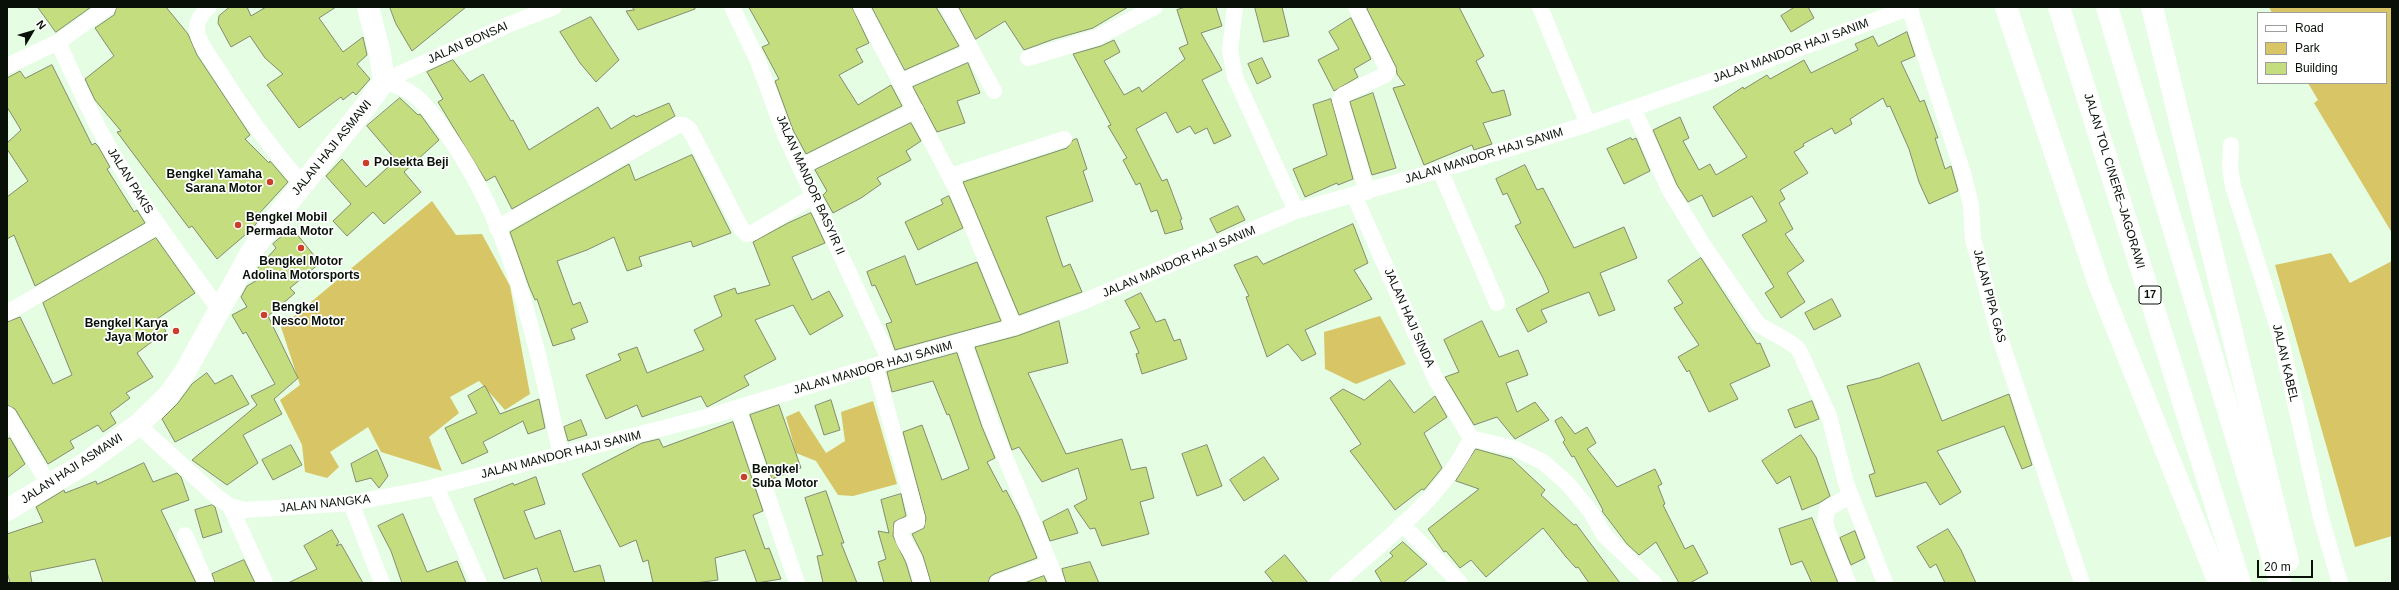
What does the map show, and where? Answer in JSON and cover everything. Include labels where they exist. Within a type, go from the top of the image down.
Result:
[{"type":"main road","points":[[368,7],[380,54],[384,81]]},
{"type":"main road","points":[[2006,7],[2099,284],[2219,583]]},
{"type":"main road","name":"JALAN TOL CINERE–JAGORAWI","points":[[2059,7],[2240,583]]},
{"type":"main road","points":[[2107,7],[2280,583]]},
{"type":"main road","points":[[2152,7],[2294,583]]},
{"type":"main road","name":"JALAN HAJI ASMAWI","points":[[7,510],[86,463],[138,425],[176,385],[252,251],[302,184],[369,102],[384,81]]},
{"type":"street","points":[[209,7],[202,14],[197,25],[197,32],[203,45],[247,116],[302,184]]},
{"type":"street","name":"JALAN BONSAI","points":[[384,81],[510,24],[554,7]]},
{"type":"street","name":"JALAN MANDOR BASYIR II","points":[[732,7],[749,39],[785,135],[814,196],[883,364],[917,518],[917,522],[902,527],[902,530],[906,547],[913,556],[922,583]]},
{"type":"street","points":[[860,7],[950,176],[988,262],[1014,327]]},
{"type":"street","points":[[948,7],[994,91]]},
{"type":"street","points":[[1028,58],[1098,37],[1155,7]]},
{"type":"street","points":[[1235,7],[1230,50],[1235,77],[1296,211]]},
{"type":"street","name":"JALAN HAJI SINDA","points":[[1356,7],[1388,71],[1385,75],[1343,95],[1340,100],[1360,193],[1436,380],[1471,438]]},
{"type":"street","points":[[1540,7],[1588,124]]},
{"type":"street","name":"JALAN MANDOR HAJI SANIM","points":[[436,487],[738,408],[883,364],[1014,327],[1080,303],[1296,211],[1440,170],[1588,124],[1910,7]]},
{"type":"street","name":"JALAN PIPA GAS","points":[[1910,7],[1963,173],[1971,205],[1973,239],[1999,335],[2082,583]]},
{"type":"street","points":[[7,66],[58,42],[102,9]]},
{"type":"street","name":"JALAN PAKIS","points":[[58,42],[99,128],[158,226],[219,309]]},
{"type":"street","points":[[900,82],[972,51]]},
{"type":"street","points":[[384,81],[412,94],[436,119],[470,169],[497,228],[526,303],[561,455]]},
{"type":"street","points":[[1633,108],[1669,190],[1707,251],[1758,324],[1770,332],[1791,342],[1799,350],[1829,416],[1840,462],[1851,495],[1885,583]]},
{"type":"street","points":[[800,167],[916,110]]},
{"type":"street","points":[[497,228],[678,125],[684,125],[690,130],[741,228],[747,234],[754,232],[814,196]]},
{"type":"street","points":[[950,176],[1064,139]]},
{"type":"street","name":"JALAN KABEL","points":[[2231,145],[2230,168],[2233,186],[2279,331],[2321,518],[2340,583]]},
{"type":"street","points":[[1440,170],[1497,303]]},
{"type":"street","points":[[7,313],[158,226]]},
{"type":"street","points":[[963,342],[991,424],[1057,583]]},
{"type":"street","points":[[738,408],[797,583]]},
{"type":"street","points":[[7,414],[50,485]]},
{"type":"street","name":"JALAN NANGKA","points":[[138,425],[171,453],[205,487],[230,506],[244,510],[264,510],[351,503],[436,487]]},
{"type":"street","points":[[1337,583],[1429,498],[1464,452],[1471,438],[1516,449],[1543,462],[1567,483],[1591,512],[1608,540],[1654,583]]},
{"type":"street","points":[[436,487],[479,583]]},
{"type":"street","points":[[1848,583],[1826,524],[1825,516],[1827,509],[1851,495]]},
{"type":"street","points":[[351,503],[382,583]]},
{"type":"street","points":[[230,506],[265,583]]},
{"type":"street","points":[[1402,524],[1460,583]]},
{"type":"street","points":[[185,535],[206,583]]},
{"type":"street","points":[[997,583],[1050,564]]},
{"type":"green space","points":[[2269,7],[2392,7],[2392,233],[2314,103],[2318,100],[2309,84],[2387,84],[2387,12],[2272,12]]},
{"type":"green space","points":[[432,201],[456,235],[482,234],[510,286],[530,394],[505,410],[479,381],[450,397],[459,413],[429,437],[442,471],[381,452],[368,427],[330,452],[339,467],[327,478],[305,472],[302,445],[280,400],[300,385],[281,327]]},
{"type":"green space","points":[[2331,253],[2350,283],[2392,261],[2392,536],[2355,547],[2275,265]]},
{"type":"green space","points":[[1380,316],[1406,364],[1356,384],[1325,369],[1324,332]]},
{"type":"green space","points":[[873,401],[897,484],[853,496],[838,495],[816,461],[796,453],[786,417],[799,411],[826,453],[845,441],[841,412]]},
{"type":"building","points":[[38,7],[91,7],[56,32]]},
{"type":"building","points":[[117,7],[166,7],[188,34],[197,55],[250,135],[245,139],[269,163],[270,161],[288,182],[256,217],[259,220],[252,229],[217,259],[192,226],[189,228],[117,132],[121,131],[95,100],[85,79],[114,56],[95,28],[114,15]]},
{"type":"building","points":[[230,7],[247,7],[251,16],[266,7],[336,7],[319,18],[343,52],[363,37],[367,55],[357,64],[370,79],[356,95],[353,92],[343,100],[341,97],[299,128],[267,85],[283,74],[265,58],[250,36],[231,47],[218,23],[219,16]]},
{"type":"building","points":[[390,7],[466,7],[412,51],[396,24]]},
{"type":"building","points":[[632,7],[695,7],[695,9],[638,30],[626,11],[634,10]]},
{"type":"building","points":[[749,7],[852,7],[869,43],[856,49],[863,62],[839,75],[858,105],[891,85],[902,106],[806,154],[793,130],[775,81],[779,79],[762,47],[769,44]]},
{"type":"building","points":[[872,7],[936,7],[959,46],[905,70]]},
{"type":"building","points":[[959,7],[1128,7],[1093,28],[1054,39],[1024,50],[1005,21],[976,39]]},
{"type":"building","points":[[1186,7],[1216,7],[1222,26],[1201,33],[1222,70],[1202,80],[1231,136],[1214,144],[1207,128],[1195,134],[1190,126],[1177,133],[1166,112],[1136,129],[1162,181],[1167,179],[1182,219],[1180,220],[1183,229],[1165,234],[1157,210],[1151,212],[1140,183],[1136,185],[1123,160],[1127,158],[1108,126],[1111,125],[1073,54],[1101,46],[1114,40],[1120,52],[1104,61],[1124,95],[1139,87],[1142,92],[1185,59],[1179,48],[1188,44],[1177,10]]},
{"type":"building","points":[[1255,7],[1282,7],[1289,36],[1264,42]]},
{"type":"building","points":[[1370,7],[1459,7],[1484,56],[1476,61],[1492,93],[1504,90],[1511,115],[1483,123],[1492,144],[1474,150],[1472,145],[1424,165],[1393,88],[1405,85],[1397,74],[1396,67],[1367,9]]},
{"type":"building","points":[[1795,7],[1808,7],[1814,18],[1791,32],[1781,16]]},
{"type":"building","points":[[591,17],[619,60],[596,82],[580,63],[560,32]]},
{"type":"building","points":[[1351,18],[1371,59],[1354,69],[1358,77],[1334,91],[1318,60],[1339,49],[1329,32]]},
{"type":"building","points":[[1907,32],[1915,56],[1901,62],[1920,102],[1924,100],[1938,138],[1935,138],[1945,169],[1951,166],[1958,191],[1929,204],[1919,182],[1909,149],[1890,106],[1887,107],[1883,98],[1850,119],[1852,124],[1835,134],[1832,128],[1803,144],[1804,146],[1794,152],[1808,173],[1780,190],[1785,199],[1779,203],[1793,229],[1785,234],[1804,261],[1787,273],[1805,302],[1781,318],[1765,293],[1774,287],[1742,235],[1767,221],[1752,196],[1713,217],[1702,195],[1688,202],[1677,185],[1653,130],[1680,117],[1689,138],[1683,141],[1699,170],[1710,164],[1716,175],[1747,157],[1713,107],[1743,87],[1744,89],[1767,75],[1770,79],[1804,60],[1811,73],[1858,50],[1855,44],[1873,36],[1878,46]]},
{"type":"building","points":[[1262,58],[1271,77],[1257,84],[1248,64]]},
{"type":"building","points":[[453,60],[470,82],[483,74],[511,121],[513,120],[529,150],[598,107],[611,129],[634,115],[636,117],[669,103],[675,116],[512,209],[495,176],[486,181],[438,102],[443,99],[427,72]]},
{"type":"building","points":[[968,63],[980,93],[957,101],[965,123],[937,132],[913,87]]},
{"type":"building","points":[[52,65],[92,145],[95,143],[98,146],[110,167],[107,169],[134,212],[137,210],[145,223],[35,286],[14,235],[7,239],[7,197],[28,181],[7,149],[7,143],[21,130],[7,107],[7,78],[20,71],[25,78]]},
{"type":"building","points":[[1373,93],[1396,168],[1372,175],[1350,102]]},
{"type":"building","points":[[400,98],[418,115],[420,114],[439,140],[404,172],[421,192],[384,224],[373,212],[347,236],[333,221],[351,204],[326,176],[342,159],[366,187],[396,160],[367,126]]},
{"type":"building","points":[[1331,99],[1353,179],[1338,185],[1337,183],[1305,197],[1293,169],[1327,155],[1313,105]]},
{"type":"building","points":[[911,123],[921,141],[906,151],[911,160],[877,178],[881,184],[861,198],[833,213],[823,195],[827,191],[815,170]]},
{"type":"building","points":[[1631,138],[1632,140],[1636,138],[1650,171],[1624,184],[1607,149]]},
{"type":"building","points":[[1077,139],[1087,169],[1083,171],[1093,201],[1046,217],[1063,267],[1070,264],[1082,292],[1019,315],[963,182],[1067,148],[1073,140]]},
{"type":"building","points":[[692,155],[731,233],[693,247],[691,241],[639,257],[642,266],[627,271],[614,237],[587,250],[557,261],[573,305],[580,302],[588,322],[571,329],[575,339],[553,346],[537,299],[535,300],[529,286],[510,232],[629,164],[635,180]]},
{"type":"building","points":[[1525,165],[1537,190],[1543,188],[1574,248],[1624,227],[1637,258],[1600,273],[1615,310],[1599,316],[1589,292],[1541,310],[1547,322],[1528,332],[1516,309],[1549,292],[1515,226],[1521,223],[1507,193],[1503,195],[1496,179]]},
{"type":"building","points":[[949,196],[963,228],[918,250],[905,222],[943,204],[941,200]]},
{"type":"building","points":[[1238,206],[1245,220],[1217,233],[1210,219]]},
{"type":"building","points":[[811,213],[825,243],[792,257],[812,300],[829,291],[843,316],[810,335],[793,305],[755,320],[776,359],[744,376],[749,385],[707,407],[701,396],[642,417],[637,405],[606,419],[586,375],[621,360],[618,354],[637,347],[647,373],[704,350],[694,330],[722,316],[714,296],[735,288],[737,294],[770,285],[753,242],[788,223]]},
{"type":"building","points":[[1353,224],[1368,263],[1354,270],[1372,299],[1305,330],[1316,354],[1302,361],[1288,344],[1267,357],[1246,297],[1249,296],[1234,265],[1257,256],[1263,264]]},
{"type":"building","points":[[292,228],[320,263],[290,288],[295,293],[268,316],[298,378],[274,399],[282,414],[243,435],[258,463],[227,485],[192,460],[257,405],[251,396],[275,384],[246,332],[243,334],[232,315],[247,307],[241,297],[247,286],[259,279],[254,274],[276,248],[273,244]]},
{"type":"building","points":[[156,238],[195,293],[157,319],[166,331],[137,353],[153,377],[126,393],[130,398],[110,413],[116,423],[103,432],[98,425],[70,441],[74,448],[48,464],[15,409],[7,405],[7,322],[20,317],[53,384],[72,375],[43,303]]},
{"type":"building","points":[[905,256],[916,285],[977,262],[1001,321],[895,350],[886,324],[892,322],[875,285],[872,286],[867,272]]},
{"type":"building","points":[[1701,258],[1757,344],[1760,343],[1770,366],[1730,384],[1738,399],[1709,412],[1689,370],[1687,372],[1678,357],[1699,345],[1674,308],[1683,303],[1668,281]]},
{"type":"building","points":[[1141,293],[1156,322],[1165,319],[1174,341],[1180,339],[1187,359],[1142,374],[1136,354],[1139,353],[1130,332],[1140,328],[1125,301]]},
{"type":"building","points":[[1832,299],[1841,316],[1814,330],[1805,313]]},
{"type":"building","points":[[1059,321],[1068,363],[1028,373],[1066,454],[1122,439],[1131,470],[1146,467],[1154,498],[1140,502],[1149,534],[1102,546],[1095,528],[1090,529],[1074,506],[1087,499],[1078,468],[1042,482],[1019,447],[1012,450],[975,347],[1017,336]]},
{"type":"building","points":[[1482,321],[1499,357],[1518,350],[1528,375],[1506,383],[1517,412],[1535,402],[1549,420],[1515,439],[1497,417],[1474,425],[1445,377],[1459,372],[1444,340]]},
{"type":"building","points":[[957,353],[982,427],[995,458],[987,462],[1003,492],[1006,490],[1019,515],[1037,558],[994,574],[990,577],[988,583],[931,583],[923,556],[912,534],[924,528],[926,518],[903,432],[922,425],[942,480],[969,469],[949,414],[947,415],[933,381],[892,392],[887,372]]},
{"type":"building","points":[[1919,363],[1942,421],[2009,394],[2032,465],[2022,469],[2004,426],[1937,451],[1961,492],[1940,505],[1926,482],[1876,497],[1869,475],[1875,473],[1847,386],[1879,378]]},
{"type":"building","points":[[207,373],[215,384],[232,375],[249,404],[175,442],[162,419],[178,403],[192,384]]},
{"type":"building","points":[[1390,380],[1414,413],[1435,396],[1447,417],[1424,433],[1442,468],[1424,490],[1422,489],[1395,510],[1350,451],[1361,444],[1330,398],[1343,389],[1364,400]]},
{"type":"building","points":[[485,386],[500,414],[539,399],[545,428],[528,434],[523,421],[483,442],[488,452],[462,464],[445,428],[477,413],[468,396]]},
{"type":"building","points":[[831,400],[840,430],[824,435],[815,406]]},
{"type":"building","points":[[1812,401],[1819,419],[1795,428],[1788,410]]},
{"type":"building","points":[[779,405],[801,468],[772,479],[750,415]]},
{"type":"building","points":[[1562,417],[1575,434],[1587,427],[1596,443],[1587,449],[1617,487],[1655,469],[1662,484],[1658,486],[1665,504],[1663,505],[1685,549],[1693,545],[1708,573],[1690,583],[1679,583],[1656,542],[1639,555],[1627,544],[1602,511],[1603,510],[1574,456],[1572,457],[1563,442],[1565,440],[1555,421]]},
{"type":"building","points":[[581,420],[587,435],[568,441],[564,427]]},
{"type":"building","points":[[733,422],[763,511],[753,515],[765,549],[769,548],[781,579],[757,583],[745,550],[715,558],[718,580],[695,583],[653,583],[648,560],[643,562],[636,540],[620,547],[582,474],[642,443],[659,439],[663,447]]},
{"type":"building","points":[[1801,435],[1816,457],[1830,496],[1819,503],[1802,510],[1790,476],[1777,484],[1762,461]]},
{"type":"building","points":[[10,438],[25,464],[7,478],[7,440]]},
{"type":"building","points":[[291,445],[302,465],[273,480],[262,460]]},
{"type":"building","points":[[1207,445],[1222,486],[1197,496],[1182,454]]},
{"type":"building","points":[[1476,449],[1512,459],[1545,490],[1541,495],[1574,525],[1576,524],[1620,583],[1589,583],[1578,567],[1576,568],[1566,557],[1543,528],[1486,577],[1471,560],[1460,568],[1446,551],[1444,552],[1428,529],[1479,489],[1456,481]]},
{"type":"building","points":[[377,450],[388,476],[379,488],[371,478],[356,482],[351,464]]},
{"type":"building","points":[[1264,457],[1279,479],[1244,501],[1230,480]]},
{"type":"building","points":[[144,463],[153,482],[177,473],[181,477],[189,500],[161,510],[196,583],[103,583],[95,559],[30,572],[32,583],[10,583],[7,572],[7,534],[43,522],[36,507],[64,490],[65,493],[96,481],[97,484]]},
{"type":"building","points":[[536,477],[545,504],[524,511],[535,539],[560,530],[574,572],[600,565],[605,583],[542,583],[537,568],[504,579],[474,499],[513,483],[514,485]]},
{"type":"building","points":[[826,491],[844,543],[841,543],[857,583],[823,583],[817,556],[823,555],[805,498]]},
{"type":"building","points":[[901,494],[906,516],[894,522],[893,536],[906,563],[912,583],[884,583],[878,562],[886,559],[878,531],[889,533],[881,500]]},
{"type":"building","points":[[212,505],[215,507],[222,532],[203,538],[195,510]]},
{"type":"building","points":[[1068,509],[1078,533],[1050,541],[1043,522]]},
{"type":"building","points":[[403,514],[427,572],[457,561],[466,583],[402,583],[391,551],[378,526]]},
{"type":"building","points":[[1812,518],[1838,583],[1812,583],[1802,561],[1791,565],[1779,529]]},
{"type":"building","points":[[1948,529],[1961,550],[1976,583],[1945,583],[1936,564],[1930,568],[1917,547]]},
{"type":"building","points":[[332,530],[339,542],[336,546],[341,544],[363,583],[288,583],[317,569],[304,546]]},
{"type":"building","points":[[1855,531],[1865,558],[1851,565],[1840,538]]},
{"type":"building","points":[[1403,542],[1427,564],[1403,583],[1382,583],[1375,571],[1393,556],[1390,553]]},
{"type":"building","points":[[1285,555],[1308,583],[1274,583],[1265,572]]},
{"type":"building","points":[[244,560],[255,583],[215,583],[212,574]]},
{"type":"building","points":[[1090,562],[1099,583],[1066,583],[1062,569]]},
{"type":"building","points":[[1044,576],[1047,583],[1025,583]]},
{"type":"place","name":"Polsekta Beji","points":[[366,163]]},
{"type":"place","name":"Bengkel Yamaha Sarana Motor","points":[[270,182]]},
{"type":"place","name":"Bengkel Mobil Permada Motor","points":[[238,225]]},
{"type":"place","name":"Bengkel Motor Adolina Motorsports","points":[[301,248]]},
{"type":"place","name":"Bengkel Nesco Motor","points":[[264,315]]},
{"type":"place","name":"Bengkel Karya Jaya Motor","points":[[176,331]]},
{"type":"place","name":"Bengkel Suba Motor","points":[[744,477]]}]
